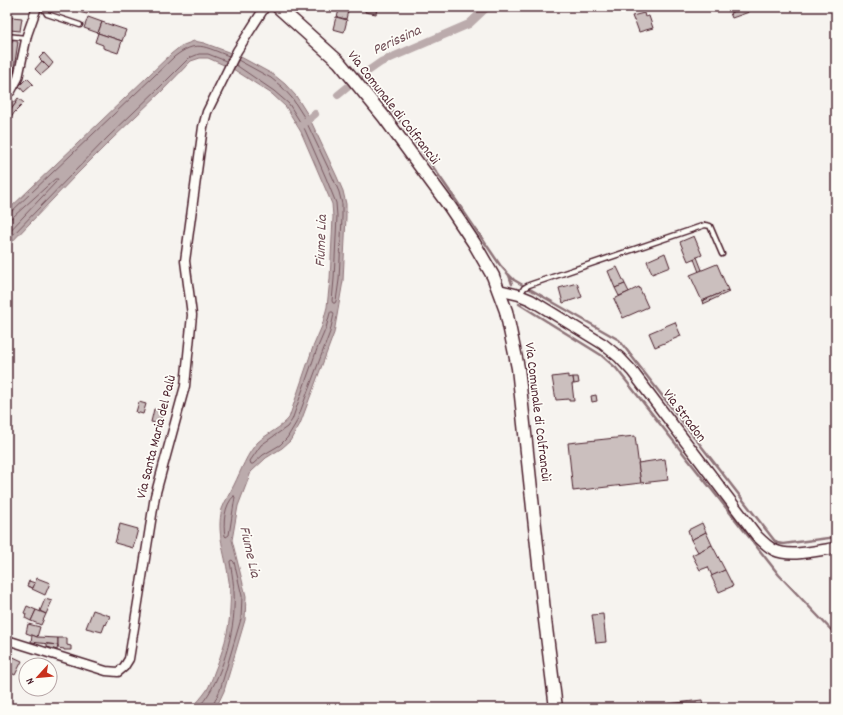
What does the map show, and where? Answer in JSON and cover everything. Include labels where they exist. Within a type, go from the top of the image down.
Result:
[{"type":"main road","name":"Via Comunale di Colfrancùi","points":[[278,7],[339,62],[384,117],[450,206],[494,276],[506,311],[518,368],[556,708]]},
{"type":"street","points":[[11,91],[18,78],[26,38],[37,7]]},
{"type":"street","name":"Via Santa Maria del Palù","points":[[7,640],[106,671],[118,672],[124,667],[129,659],[155,496],[185,386],[192,314],[185,261],[203,128],[208,112],[237,51],[265,7]]},
{"type":"street","name":"Via Stradon","points":[[499,290],[522,292],[538,304],[596,339],[619,357],[632,371],[757,536],[766,544],[774,550],[784,553],[797,553],[836,548]]},
{"type":"lane","points":[[43,7],[46,14],[80,25]]},
{"type":"lane","points":[[7,36],[26,38]]},
{"type":"lane","points":[[522,292],[528,285],[705,225],[710,226],[722,254]]},
{"type":"water","points":[[194,41],[204,43],[239,56],[274,75],[285,84],[296,96],[308,115],[343,191],[346,204],[343,281],[334,333],[300,424],[290,441],[266,458],[251,472],[238,506],[232,540],[246,596],[245,620],[224,691],[216,708],[191,708],[209,686],[223,649],[229,625],[230,592],[227,567],[220,534],[220,518],[222,509],[244,462],[254,446],[289,418],[313,347],[322,326],[327,307],[330,279],[333,217],[332,204],[301,132],[286,107],[272,94],[233,69],[208,58],[200,58],[191,61],[76,175],[7,247],[7,211],[171,54],[181,46]]},
{"type":"building","points":[[79,7],[89,7],[87,14],[78,12]]},
{"type":"building","points":[[340,7],[349,7],[346,19],[337,17]]},
{"type":"building","points":[[366,7],[375,7],[375,10],[377,10],[376,14],[365,12]]},
{"type":"building","points":[[748,7],[749,12],[732,18],[730,13]]},
{"type":"building","points":[[644,13],[645,17],[649,16],[653,28],[639,32],[632,16]]},
{"type":"building","points":[[7,17],[12,17],[10,29],[7,28]]},
{"type":"building","points":[[12,17],[22,18],[20,31],[10,30]]},
{"type":"building","points":[[88,17],[102,22],[98,33],[84,28]]},
{"type":"building","points":[[336,17],[347,20],[344,32],[333,29]]},
{"type":"building","points":[[102,22],[126,30],[122,41],[98,33]]},
{"type":"building","points":[[98,33],[122,41],[118,53],[103,48],[103,45],[95,42]]},
{"type":"building","points":[[7,40],[18,42],[13,75],[7,74]]},
{"type":"building","points":[[44,53],[53,63],[49,68],[39,58]]},
{"type":"building","points":[[42,61],[49,68],[41,75],[35,69]]},
{"type":"building","points":[[7,74],[12,75],[11,81],[7,80]]},
{"type":"building","points":[[27,78],[33,84],[24,92],[19,86]]},
{"type":"building","points":[[7,96],[16,103],[10,111],[7,108]]},
{"type":"building","points":[[18,98],[24,103],[14,113],[8,123],[7,108],[10,111]]},
{"type":"building","points":[[694,236],[702,255],[688,261],[680,242]]},
{"type":"building","points":[[665,253],[670,267],[652,274],[647,261]]},
{"type":"building","points":[[697,257],[702,270],[699,272],[694,259]]},
{"type":"building","points":[[717,264],[728,290],[702,301],[690,275]]},
{"type":"building","points":[[617,267],[625,284],[615,288],[608,271]]},
{"type":"building","points":[[577,283],[582,297],[563,303],[559,288]]},
{"type":"building","points":[[625,284],[629,292],[619,296],[615,288]]},
{"type":"building","points":[[639,287],[648,307],[623,318],[614,299]]},
{"type":"building","points":[[728,290],[729,292],[703,304],[702,301]]},
{"type":"building","points":[[675,322],[681,336],[655,347],[649,333]]},
{"type":"building","points":[[568,375],[568,378],[573,377],[574,384],[572,384],[574,401],[569,401],[569,399],[556,400],[552,377]]},
{"type":"building","points":[[573,377],[578,377],[579,383],[574,384]]},
{"type":"building","points":[[596,395],[597,401],[592,402],[591,396]]},
{"type":"building","points":[[139,402],[146,404],[143,414],[136,412]]},
{"type":"building","points":[[154,409],[163,411],[160,424],[151,422]]},
{"type":"building","points":[[635,436],[641,483],[573,491],[568,443]]},
{"type":"building","points":[[665,459],[668,480],[641,483],[638,463]]},
{"type":"building","points":[[702,523],[706,532],[691,540],[688,530]]},
{"type":"building","points":[[120,524],[138,529],[133,548],[115,543]]},
{"type":"building","points":[[706,532],[712,545],[698,552],[691,540]]},
{"type":"building","points":[[712,545],[725,570],[712,576],[708,567],[700,570],[692,555]]},
{"type":"building","points":[[725,570],[733,586],[719,592],[711,576]]},
{"type":"building","points":[[37,578],[50,583],[45,595],[32,589]]},
{"type":"building","points":[[29,581],[35,583],[33,588],[27,586]]},
{"type":"building","points":[[45,599],[52,601],[46,614],[40,611]]},
{"type":"building","points":[[27,606],[36,610],[31,621],[25,618],[26,614],[24,613]]},
{"type":"building","points":[[36,610],[46,614],[41,625],[31,621]]},
{"type":"building","points":[[93,610],[110,616],[102,632],[86,628]]},
{"type":"building","points":[[603,614],[606,642],[596,643],[592,615]]},
{"type":"building","points":[[28,624],[40,627],[37,637],[26,633]]},
{"type":"building","points":[[32,635],[37,637],[58,638],[58,645],[31,642]]},
{"type":"building","points":[[58,638],[67,638],[67,645],[71,646],[71,650],[58,648]]},
{"type":"building","points":[[47,644],[58,645],[57,650],[47,647]]},
{"type":"building","points":[[7,654],[18,659],[18,669],[15,675],[7,671]]},
{"type":"building","points":[[702,700],[703,708],[668,708],[668,704]]},
{"type":"waterway","name":"Perissina","points":[[361,76],[381,62],[469,24],[487,7]]},
{"type":"waterway","points":[[370,69],[367,75],[370,84],[410,135],[500,265],[508,274],[514,280],[619,340],[777,543],[783,544],[836,537]]},
{"type":"waterway","name":"Perissina","points":[[338,95],[349,86]]},
{"type":"waterway","name":"Perissina","points":[[302,125],[315,114]]},
{"type":"waterway","points":[[509,275],[512,284]]},
{"type":"waterway","points":[[519,304],[601,355],[616,368],[779,575],[836,635]]},
{"type":"water label","name":"Fiume Lia","points":[[322,241]]},
{"type":"water label","name":"Fiume Lia","points":[[249,552]]}]
